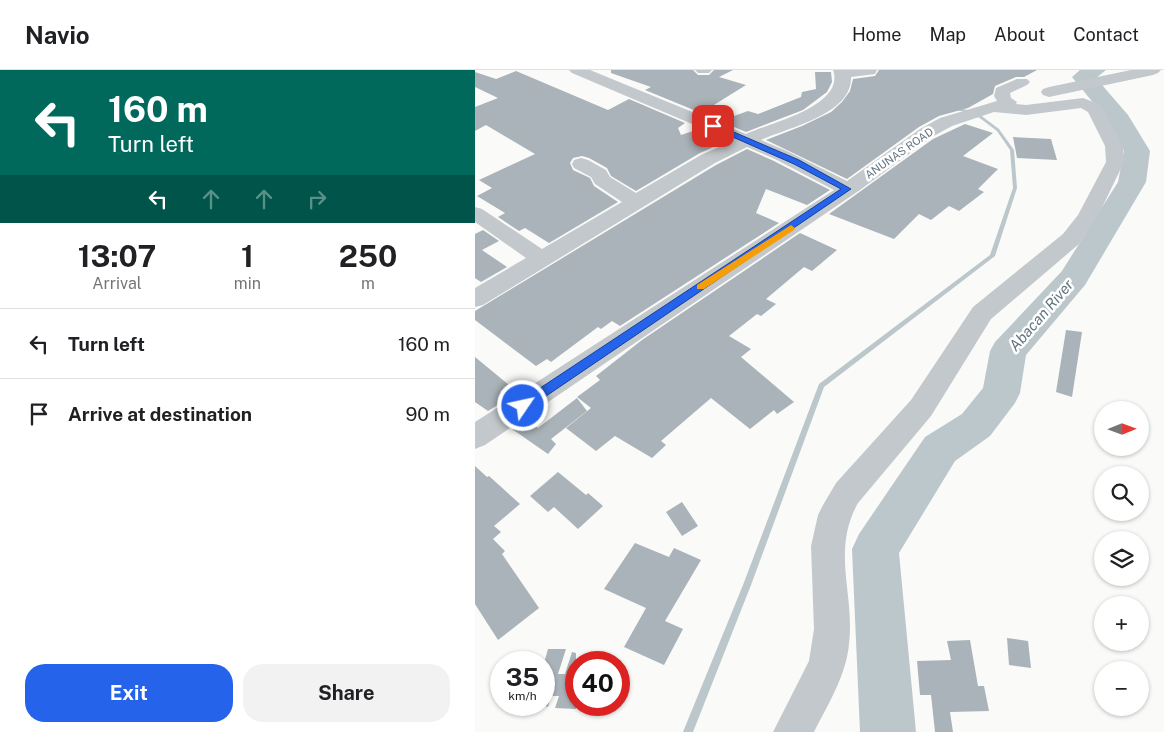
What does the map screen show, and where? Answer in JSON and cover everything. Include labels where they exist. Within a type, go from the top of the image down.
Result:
[{"type":"street","name":"ANUNAS ROAD","points":[[475,438],[847,189],[935,127],[996,106],[1153,70]]},
{"type":"street","points":[[475,299],[708,159],[827,106],[854,71]]},
{"type":"street","points":[[576,74],[610,83],[747,140],[797,162],[847,189]]},
{"type":"street","points":[[610,83],[627,74]]},
{"type":"street","points":[[793,732],[827,666],[830,651],[832,629],[827,546],[834,515],[847,493],[921,408],[982,313],[1071,240],[1088,216],[1115,162],[1114,146],[1095,108],[1090,105],[1083,103],[1026,110],[996,106],[1002,96],[1001,91],[1022,82]]},
{"type":"street","points":[[581,164],[599,174],[602,180],[636,202]]},
{"type":"street","points":[[475,213],[542,259]]},
{"type":"building","points":[[611,70],[693,70],[698,75],[709,75],[714,70],[733,70],[719,77],[746,85],[701,113],[645,90],[651,87],[611,73]]},
{"type":"building","points":[[879,70],[1037,70],[1024,77],[1016,77],[995,86],[993,94],[968,108],[939,116],[919,127],[847,179],[766,140],[831,112],[850,91],[853,79],[875,76]]},
{"type":"building","points":[[516,71],[608,110],[629,99],[685,123],[678,128],[681,135],[699,129],[727,141],[700,153],[636,191],[611,176],[607,168],[589,158],[582,156],[573,158],[570,163],[573,170],[590,178],[594,186],[618,202],[549,243],[525,228],[519,231],[498,217],[505,213],[477,196],[492,188],[479,180],[535,154],[486,125],[475,131],[475,107],[498,98],[475,87],[475,72],[496,79]]},
{"type":"building","points":[[815,72],[831,72],[832,82],[827,92],[803,110],[746,132],[720,121],[748,111],[758,114],[801,97],[802,92],[816,89]]},
{"type":"building","points":[[965,124],[993,133],[963,156],[998,169],[978,189],[984,192],[959,211],[949,206],[931,220],[919,214],[894,239],[829,214],[933,139]]},
{"type":"building","points":[[1013,137],[1051,139],[1057,160],[1017,158]]},
{"type":"building","points":[[747,149],[830,190],[807,205],[766,189],[756,213],[779,223],[620,326],[612,321],[601,329],[598,327],[551,362],[547,359],[536,366],[475,320],[475,311],[716,165]]},
{"type":"building","points":[[483,230],[499,241],[482,250],[507,267],[481,282],[475,278],[475,234]]},
{"type":"building","points":[[800,233],[837,250],[812,271],[804,267],[766,299],[776,304],[761,316],[757,314],[729,336],[751,349],[741,357],[794,402],[777,414],[774,410],[750,429],[711,398],[661,441],[666,445],[652,458],[615,436],[596,451],[566,428],[591,408],[577,397],[600,380],[596,376],[642,340]]},
{"type":"building","points":[[1066,330],[1082,332],[1072,397],[1056,392]]},
{"type":"building","points":[[475,357],[509,385],[500,392],[509,398],[488,411],[475,402]]},
{"type":"building","points":[[577,398],[587,411],[551,439],[556,444],[548,454],[512,429],[527,419],[538,428]]},
{"type":"building","points":[[475,466],[520,504],[494,526],[501,532],[493,539],[505,551],[502,554],[539,608],[498,640],[475,604]]},
{"type":"building","points":[[558,472],[603,506],[578,529],[554,507],[548,512],[530,496]]},
{"type":"building","points":[[682,502],[698,526],[682,536],[666,512]]},
{"type":"building","points":[[635,543],[669,557],[674,548],[701,560],[665,621],[683,629],[664,665],[624,647],[646,608],[604,589]]},
{"type":"building","points":[[1007,638],[1028,641],[1031,668],[1009,665]]},
{"type":"building","points":[[970,640],[978,686],[984,686],[989,711],[950,712],[953,732],[935,732],[931,695],[920,695],[917,661],[951,660],[947,641]]},
{"type":"building","points":[[548,649],[566,649],[558,674],[565,674],[565,708],[555,708],[559,696],[555,696],[555,651],[547,651]]},
{"type":"waterway","name":"Abacan River","points":[[888,732],[875,549],[940,449],[976,425],[1001,393],[1008,351],[1074,278],[1132,182],[1137,151],[1120,120],[1083,77],[1095,70]]},
{"type":"waterway","points":[[688,732],[747,585],[821,386],[992,256],[1015,188],[1012,150],[998,130],[974,112],[956,109]]},
{"type":"slow traffic","points":[[701,287],[791,228]]},
{"type":"route","points":[[523,406],[847,189],[797,162],[713,126]]}]
